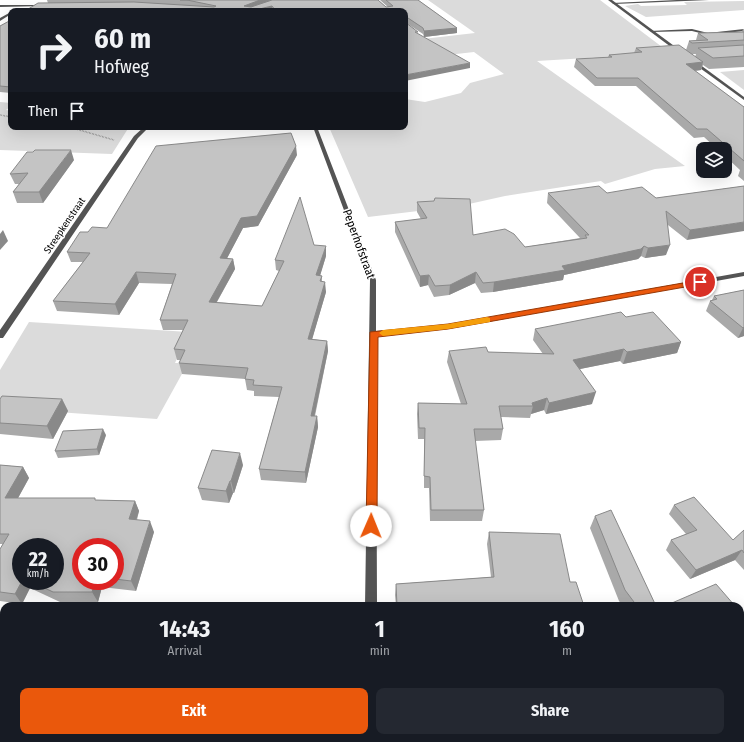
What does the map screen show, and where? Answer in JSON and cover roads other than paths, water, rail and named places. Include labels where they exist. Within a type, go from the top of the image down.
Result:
[{"type":"street","points":[[19,8],[31,0]]},
{"type":"street","points":[[610,0],[744,99]]},
{"type":"street","points":[[614,3],[707,0]]},
{"type":"street","points":[[0,6],[46,6]]},
{"type":"street","points":[[652,31],[692,30],[708,34],[744,30]]},
{"type":"street","name":"Streepkenstraat","points":[[0,336],[128,147],[144,130]]},
{"type":"street","name":"Peperhofstraat","points":[[316,130],[373,280],[371,602]]},
{"type":"street","points":[[373,334],[448,327],[744,274]]}]
